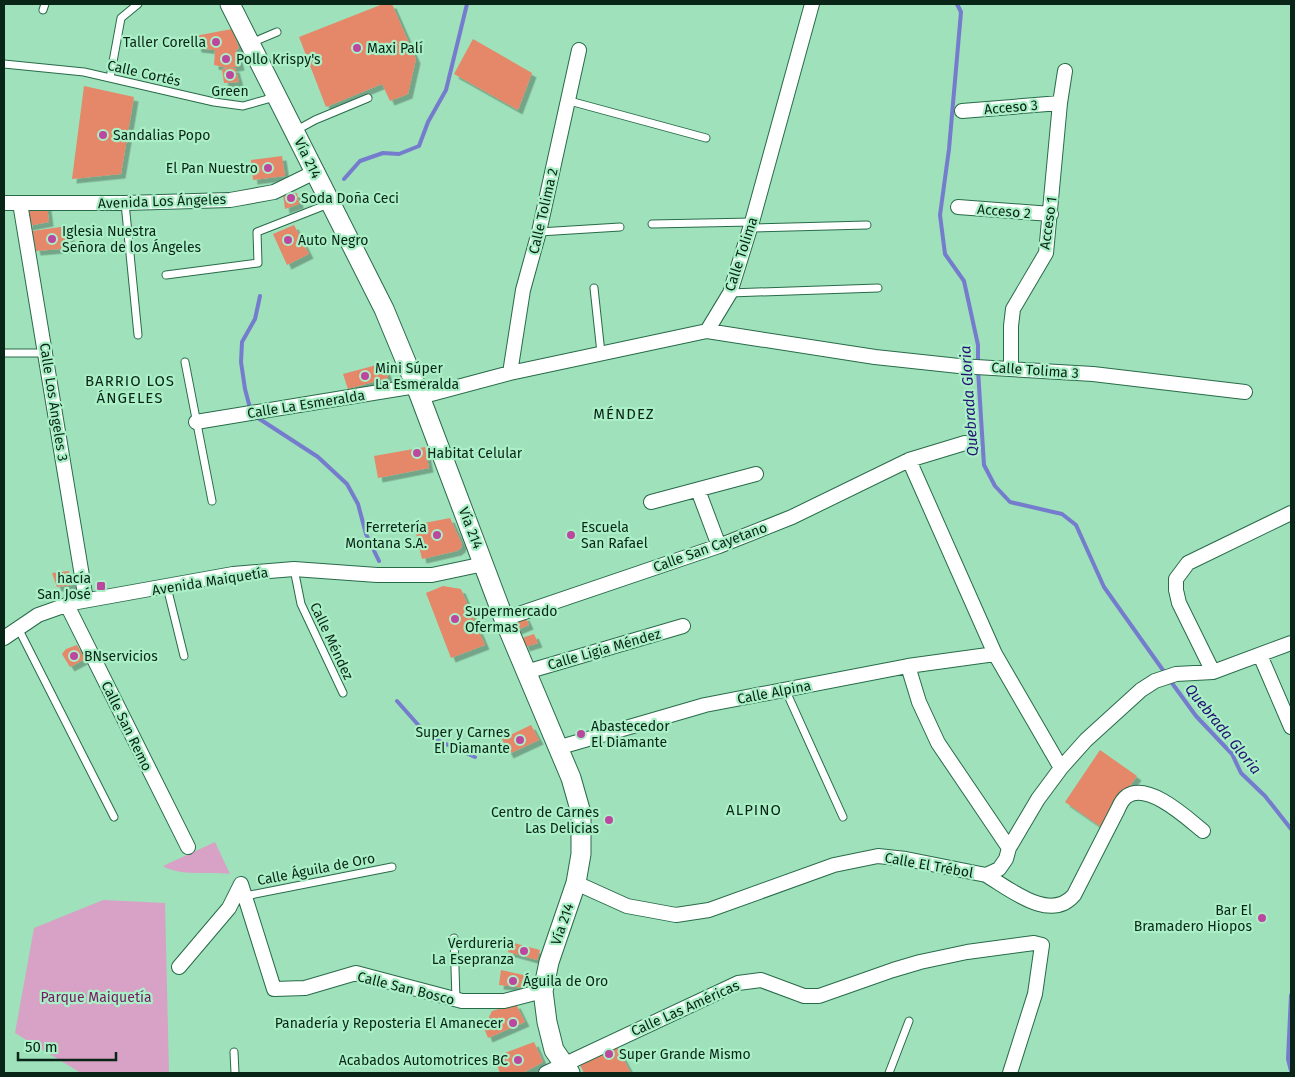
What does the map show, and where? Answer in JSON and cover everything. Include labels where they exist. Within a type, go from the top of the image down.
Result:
[{"type":"main road","name":"Vía 214","points":[[230,4],[384,309],[418,391],[504,619],[571,778],[582,813],[581,854],[576,883],[549,962],[543,991],[546,1022],[554,1050],[567,1069]]},
{"type":"street","name":"Calle Tolima","points":[[707,331],[730,293],[751,225],[812,4]]},
{"type":"street","name":"Calle Tolima 2","points":[[510,373],[524,290],[539,232],[566,100],[579,50]]},
{"type":"street","name":"Acceso 1","points":[[1011,368],[1013,309],[1046,253],[1060,103],[1066,71]]},
{"type":"street","name":"Acceso 3","points":[[962,111],[1060,103]]},
{"type":"street","name":"Avenida Los Ángeles","points":[[4,203],[125,203],[230,200],[274,192],[315,172]]},
{"type":"street","name":"Calle Los Ángeles 3","points":[[20,203],[86,600]]},
{"type":"street","name":"Acceso 2","points":[[958,207],[1051,214]]},
{"type":"street","points":[[418,391],[707,331]]},
{"type":"street","name":"Calle Tolima 3","points":[[707,331],[807,348],[959,366],[1093,374],[1246,392]]},
{"type":"street","name":"Calle La Esmeralda","points":[[196,422],[418,391]]},
{"type":"street","name":"Calle San Cayetano","points":[[504,619],[719,546],[792,517],[909,460],[965,443]]},
{"type":"street","points":[[909,460],[994,654],[1062,768]]},
{"type":"street","points":[[651,502],[756,474]]},
{"type":"street","points":[[698,490],[719,546]]},
{"type":"street","points":[[1213,672],[1179,603],[1176,578],[1188,563],[1291,513]]},
{"type":"street","name":"Avenida Maiquetía","points":[[4,638],[38,616],[67,605],[233,574],[294,569],[377,575],[432,575],[484,564]]},
{"type":"street","name":"Calle San Remo","points":[[67,605],[188,847]]},
{"type":"street","name":"Calle Ligia Méndez","points":[[526,672],[683,626]]},
{"type":"street","name":"Calle El Trébol","points":[[576,883],[627,906],[676,915],[709,910],[834,865],[878,856],[906,858],[986,875],[999,869],[1038,799],[1062,768],[1086,740],[1141,690],[1176,674],[1213,672],[1291,643]]},
{"type":"street","name":"Calle Alpina","points":[[557,748],[705,705],[908,666],[994,654]]},
{"type":"street","points":[[1260,655],[1291,727]]},
{"type":"street","points":[[908,666],[919,702],[938,743],[1009,848]]},
{"type":"street","points":[[986,875],[1041,906],[1052,907],[1068,902],[1074,896],[1118,808],[1126,797],[1131,794],[1143,794],[1160,799],[1203,831]]},
{"type":"street","points":[[180,967],[229,908],[241,884],[245,896]]},
{"type":"street","name":"Calle San Bosco","points":[[245,896],[274,990],[305,988],[356,973],[456,999],[504,1001],[543,991]]},
{"type":"street","name":"Calle Las Américas","points":[[546,1073],[567,1069],[738,983],[761,980],[804,996],[819,996],[920,962],[1025,943],[1042,945],[1035,994],[1010,1073]]},
{"type":"lane","points":[[110,78],[121,18],[138,4]]},
{"type":"lane","points":[[251,43],[277,32]]},
{"type":"lane","name":"Calle Cortés","points":[[4,64],[57,68],[214,102],[243,106],[277,96]]},
{"type":"lane","points":[[295,131],[315,120],[368,98]]},
{"type":"lane","points":[[566,100],[706,138]]},
{"type":"lane","points":[[125,203],[138,335]]},
{"type":"lane","points":[[166,275],[258,263],[257,232],[331,203]]},
{"type":"lane","points":[[652,224],[867,226]]},
{"type":"lane","points":[[539,232],[620,226]]},
{"type":"lane","points":[[594,288],[601,353]]},
{"type":"lane","points":[[730,293],[878,288]]},
{"type":"lane","points":[[4,352],[46,353]]},
{"type":"lane","points":[[185,362],[212,501]]},
{"type":"lane","name":"Calle Méndez","points":[[294,569],[301,604],[343,693]]},
{"type":"lane","points":[[167,587],[184,656]]},
{"type":"lane","points":[[18,628],[114,817]]},
{"type":"lane","points":[[785,689],[843,817]]},
{"type":"lane","name":"Calle Águila de Oro","points":[[245,896],[392,867]]},
{"type":"lane","points":[[454,938],[456,999]]},
{"type":"lane","points":[[889,1073],[909,1022]]},
{"type":"lane","points":[[234,1052],[235,1073]]},
{"type":"green space","points":[[215,842],[230,874],[187,873],[163,866]]},
{"type":"green space","name":"Parque Maiquetía","points":[[103,900],[165,903],[169,1073],[81,1073],[15,1033],[34,928]]},
{"type":"building","name":"Maxi Palí","points":[[383,4],[392,4],[416,59],[408,94],[390,101],[382,84],[326,107],[299,37]]},
{"type":"building","name":"Taller Corella","points":[[232,29],[239,48],[236,50],[240,66],[228,68],[214,65],[215,50],[197,48],[195,36]]},
{"type":"building","points":[[473,39],[532,73],[518,110],[454,74]]},
{"type":"building","name":"Green","points":[[235,68],[239,82],[224,83],[222,69]]},
{"type":"building","name":"Sandalias Popo","points":[[84,86],[134,97],[121,174],[72,179]]},
{"type":"building","name":"El Pan Nuestro","points":[[282,156],[285,176],[253,180],[251,160]]},
{"type":"building","name":"Soda Doña Ceci","points":[[297,193],[299,204],[285,209],[283,194]]},
{"type":"building","points":[[47,206],[49,222],[28,226],[27,207]]},
{"type":"building","name":"Auto Negro","points":[[294,225],[309,254],[287,265],[273,234]]},
{"type":"building","name":"Iglesia Nuestra Señora de los Ángeles","points":[[68,226],[72,248],[36,251],[32,231]]},
{"type":"building","name":"Mini Súper La Esmeralda","points":[[384,363],[388,378],[348,389],[343,374]]},
{"type":"building","points":[[425,447],[429,468],[378,478],[374,456]]},
{"type":"building","name":"Ferretería Montana S.A.","points":[[450,518],[462,544],[461,548],[457,551],[422,559],[414,525]]},
{"type":"building","points":[[69,571],[72,585],[57,587],[52,573]]},
{"type":"building","name":"Supermercado Ofermas","points":[[443,586],[461,589],[485,645],[451,658],[426,593]]},
{"type":"building","points":[[525,616],[529,625],[517,630],[514,621]]},
{"type":"building","points":[[534,634],[538,643],[525,647],[522,638]]},
{"type":"building","name":"BNservicios","points":[[77,645],[85,659],[70,667],[62,654],[66,649]]},
{"type":"building","name":"Super y Carnes El Diamante","points":[[531,725],[539,740],[509,754],[502,739]]},
{"type":"building","points":[[1100,750],[1137,776],[1101,827],[1065,802]]},
{"type":"building","name":"Verdureria La Esepranza","points":[[510,942],[540,950],[537,960],[508,952]]},
{"type":"building","name":"Águila de Oro","points":[[501,970],[528,976],[526,988],[499,985]]},
{"type":"building","points":[[516,1004],[525,1022],[488,1038],[484,1028],[492,1011]]},
{"type":"building","name":"Acabados Automotrices BC","points":[[534,1042],[543,1062],[523,1073],[500,1073],[494,1057]]},
{"type":"building","name":"Super Grande Mismo","points":[[616,1045],[631,1073],[584,1073],[579,1063]]},
{"type":"waterway","points":[[344,179],[360,161],[383,153],[399,154],[419,146],[428,122],[446,90],[467,4]]},
{"type":"waterway","name":"Quebrada Gloria","points":[[957,4],[961,12],[949,149],[940,215],[945,254],[964,281],[978,345],[978,363]]},
{"type":"waterway","points":[[250,408],[241,362],[242,342],[255,319],[260,296]]},
{"type":"waterway","name":"Quebrada Gloria","points":[[978,370],[984,465],[995,486],[1010,502],[1062,514],[1076,525],[1104,587],[1165,673]]},
{"type":"waterway","points":[[258,418],[318,457],[347,484],[358,504],[366,534],[379,561]]},
{"type":"waterway","name":"Quebrada Gloria","points":[[1169,679],[1196,716],[1232,754],[1241,773],[1265,796],[1291,829]]},
{"type":"waterway","points":[[397,701],[428,736],[475,757]]},
{"type":"waterway","name":"Quebrada Gloria","points":[[1291,995],[1288,1059],[1291,1071]]},
{"type":"place","name":"Taller Corella","points":[[216,42]]},
{"type":"place","name":"Maxi Palí","points":[[357,48]]},
{"type":"place","name":"Pollo Krispy's","points":[[226,59]]},
{"type":"place","name":"Green","points":[[230,75]]},
{"type":"place","name":"Sandalias Popo","points":[[103,135]]},
{"type":"place","name":"El Pan Nuestro","points":[[268,168]]},
{"type":"place","name":"Soda Doña Ceci","points":[[291,198]]},
{"type":"place","name":"Iglesia Nuestra Señora de los Ángeles","points":[[52,239]]},
{"type":"place","name":"Auto Negro","points":[[288,240]]},
{"type":"place","name":"Mini Súper La Esmeralda","points":[[365,376]]},
{"type":"place","name":"Habitat Celular","points":[[417,453]]},
{"type":"place","name":"Ferretería Montana S.A.","points":[[437,535]]},
{"type":"place","name":"Escuela San Rafael","points":[[571,535]]},
{"type":"place","name":"hacía San José","points":[[101,586]]},
{"type":"place","name":"Supermercado Ofermas","points":[[455,619]]},
{"type":"place","name":"BNservicios","points":[[74,656]]},
{"type":"place","name":"Abastecedor El Diamante","points":[[581,734]]},
{"type":"place","name":"Super y Carnes El Diamante","points":[[520,740]]},
{"type":"place","name":"Centro de Carnes Las Delicias","points":[[609,820]]},
{"type":"place","name":"Bar El Bramadero Hiopos","points":[[1262,918]]},
{"type":"place","name":"Verdureria La Esepranza","points":[[524,951]]},
{"type":"place","name":"Águila de Oro","points":[[513,981]]},
{"type":"place","name":"Panadería y Reposteria El Amanecer","points":[[513,1023]]},
{"type":"place","name":"Super Grande Mismo","points":[[609,1054]]},
{"type":"place","name":"Acabados Automotrices BC","points":[[518,1060]]},
{"type":"district","name":"BARRIO LOS ÁNGELES","points":[[130,390]]},
{"type":"district","name":"MÉNDEZ","points":[[624,414]]},
{"type":"district","name":"ALPINO","points":[[754,810]]}]
